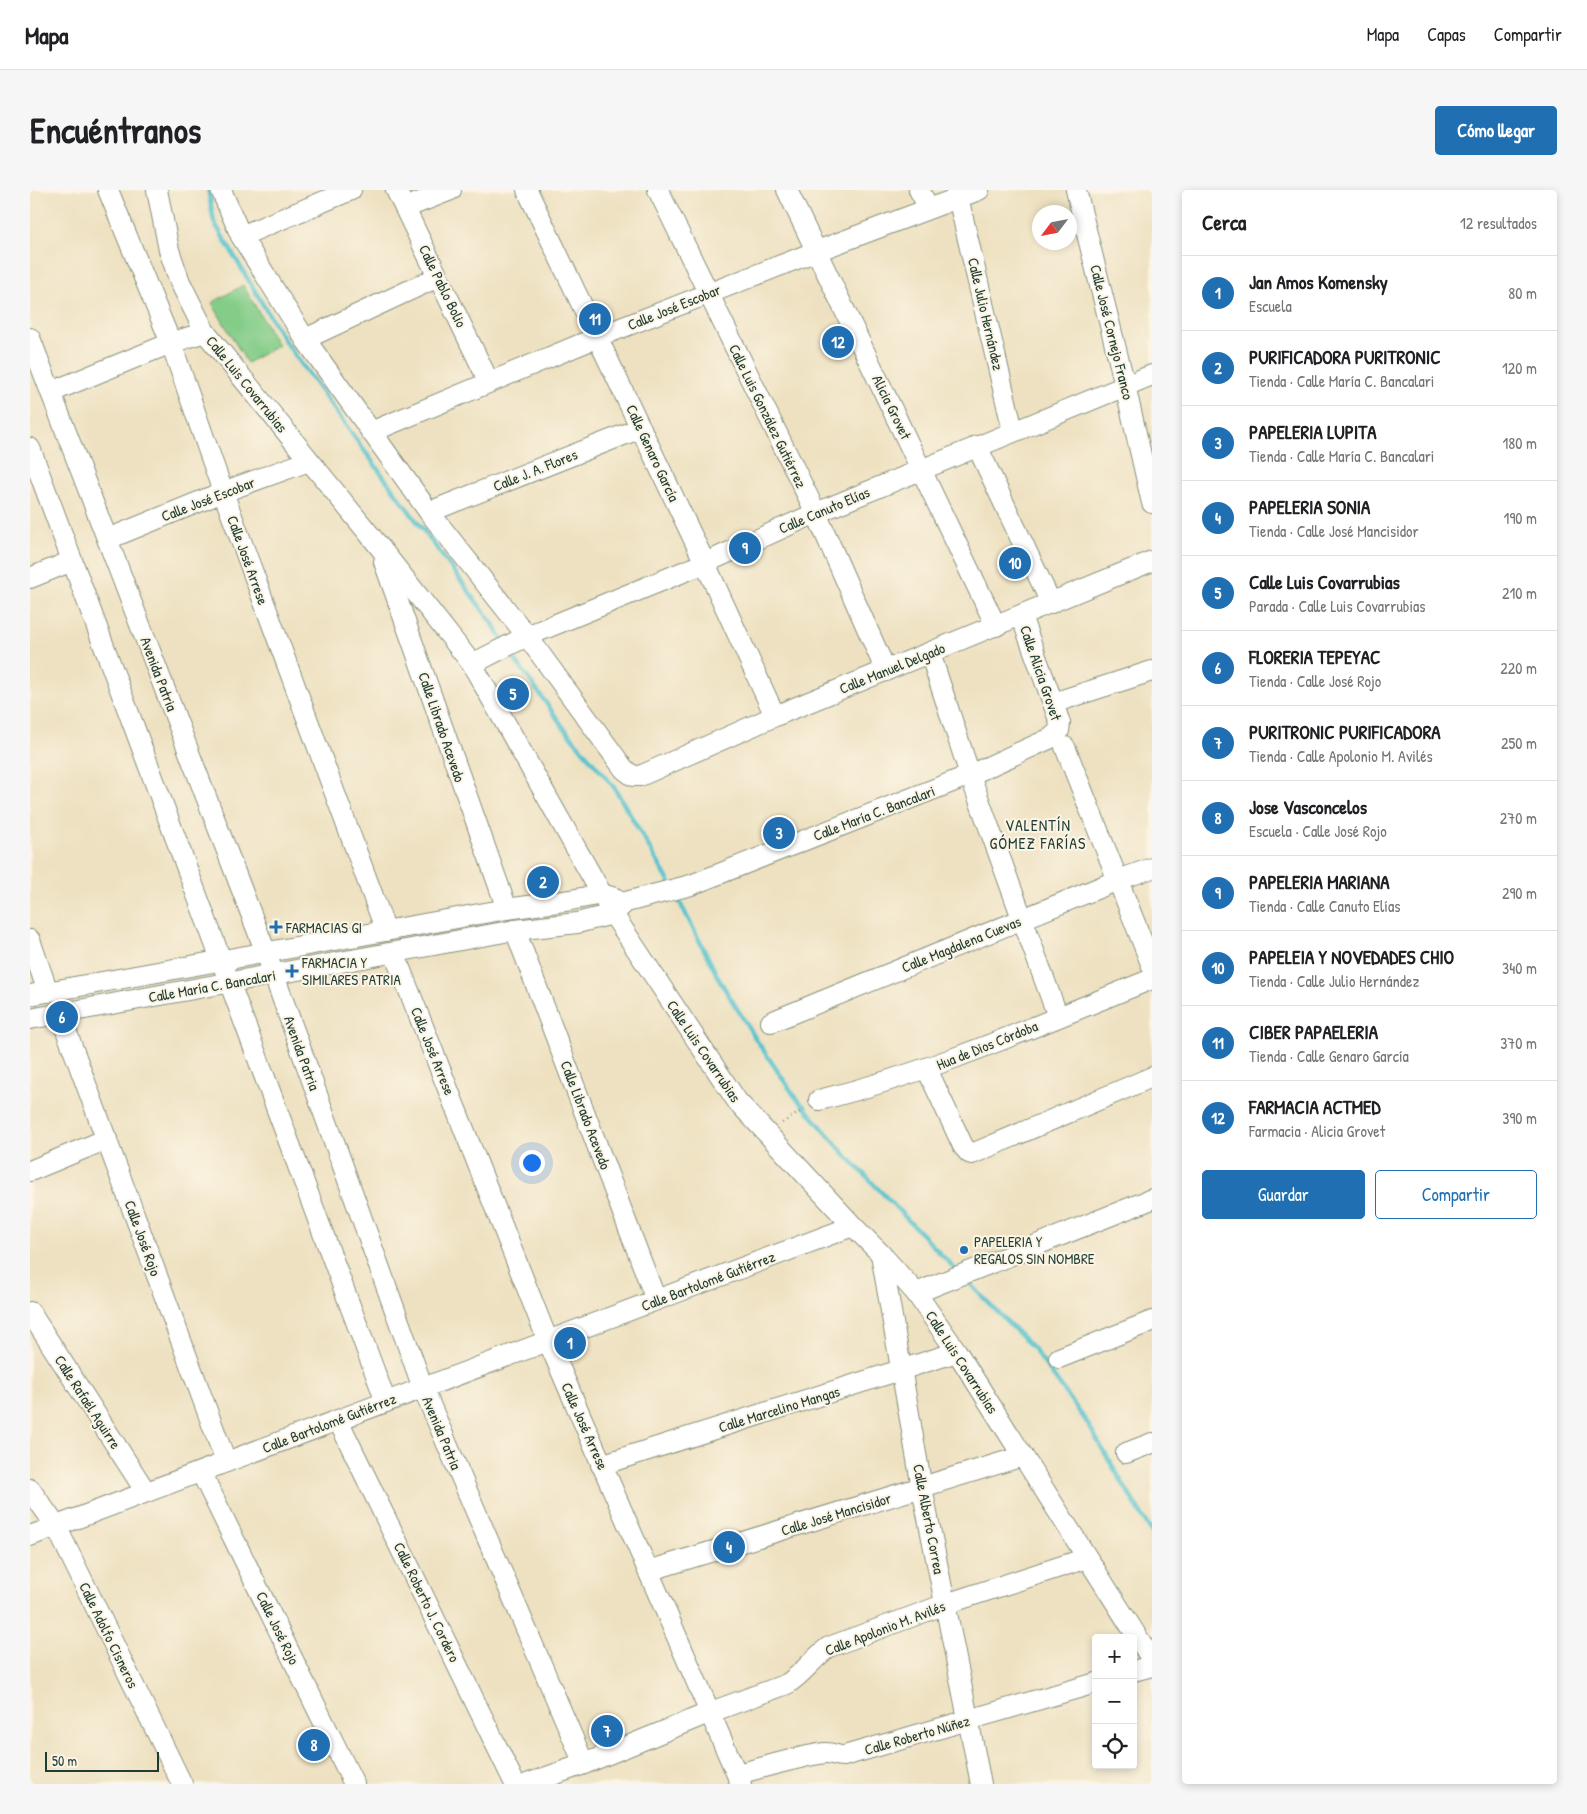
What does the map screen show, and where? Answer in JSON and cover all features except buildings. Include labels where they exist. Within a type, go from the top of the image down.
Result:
[{"type":"street","name":"Calle José Arrese","points":[[108,190],[171,343],[223,492],[386,931]]},
{"type":"street","name":"Calle Luis Covarrubias","points":[[157,190],[169,250],[187,299],[204,332],[378,546],[479,660],[602,894],[625,905],[737,1100],[916,1293],[957,1352],[1152,1660]]},
{"type":"street","points":[[221,190],[241,236],[305,339],[429,512],[525,638]]},
{"type":"street","points":[[241,236],[351,190]]},
{"type":"street","name":"Calle Pablo Bolio","points":[[396,190],[489,382]]},
{"type":"street","points":[[405,208],[451,190]]},
{"type":"street","name":"Calle Genaro García","points":[[527,190],[705,563],[775,716]]},
{"type":"street","name":"Calle Luis González Gutiérrez","points":[[658,190],[816,513],[886,671]]},
{"type":"street","name":"Alicia Grovet","points":[[787,190],[996,626]]},
{"type":"street","points":[[919,190],[929,208]]},
{"type":"street","name":"Calle José Escobar","points":[[371,432],[598,337],[979,190]]},
{"type":"street","name":"Calle José Cornejo Franco","points":[[1076,190],[1125,385],[1152,503]]},
{"type":"street","name":"Calle Julio Hernández","points":[[958,197],[1013,431]]},
{"type":"street","points":[[305,339],[438,277]]},
{"type":"street","points":[[51,392],[171,343],[204,332]]},
{"type":"street","name":"Avenida Patria","points":[[30,338],[266,953],[423,1388],[584,1764]]},
{"type":"street","name":"Calle Canuto Elías","points":[[479,660],[525,638],[705,563],[816,513],[1152,375]]},
{"type":"street","name":"Calle J. A. Flores","points":[[429,512],[641,428]]},
{"type":"street","points":[[977,446],[1051,603]]},
{"type":"street","points":[[30,448],[223,960],[386,1402]]},
{"type":"street","name":"Calle José Escobar","points":[[108,539],[223,492],[310,461]]},
{"type":"street","name":"Calle Librado Acevedo","points":[[378,546],[507,909]]},
{"type":"street","points":[[30,578],[72,561]]},
{"type":"street","name":"Calle Manuel Delgado","points":[[525,638],[624,769],[632,776],[640,776],[775,716],[1152,561]]},
{"type":"street","name":"Calle Alicia Grovet","points":[[1021,616],[1060,723],[1062,739],[1152,966]]},
{"type":"street","points":[[930,653],[970,775],[1058,1017]]},
{"type":"street","points":[[1053,703],[1152,670]]},
{"type":"street","name":"Calle María C. Bancalari","points":[[30,1019],[515,930],[577,923],[625,905],[691,885],[970,775],[1051,738],[1062,739]]},
{"type":"street","name":"Calle Magdalena Cuevas","points":[[771,1022],[1118,880],[1152,868]]},
{"type":"street","name":"Calle María C. Bancalari","points":[[39,994],[507,909],[602,894]]},
{"type":"street","name":"Calle Librado Acevedo","points":[[515,930],[656,1300]]},
{"type":"street","points":[[30,940],[39,994]]},
{"type":"street","name":"Calle José Arrese","points":[[394,953],[548,1341],[739,1779]]},
{"type":"street","name":"Hua de Dios Córdoba","points":[[813,1103],[927,1069],[1152,979]]},
{"type":"street","name":"Calle José Rojo","points":[[60,1014],[226,1462]]},
{"type":"street","points":[[927,1069],[963,1146],[969,1153],[976,1152],[1152,1077]]},
{"type":"street","points":[[30,1171],[107,1139]]},
{"type":"street","points":[[916,1293],[1152,1199]]},
{"type":"street","name":"Calle Bartolomé Gutiérrez","points":[[30,1536],[853,1226]]},
{"type":"street","name":"Calle Alberto Correa","points":[[881,1254],[922,1488],[981,1784]]},
{"type":"street","name":"Calle Rafaél Aguirre","points":[[30,1312],[146,1492]]},
{"type":"street","points":[[1059,1358],[1152,1320]]},
{"type":"street","name":"Calle Marcelino Mangas","points":[[601,1464],[957,1352]]},
{"type":"street","name":"Calle Roberto J. Cordero","points":[[338,1420],[515,1784]]},
{"type":"street","points":[[1126,1452],[1152,1442]]},
{"type":"street","name":"Calle José Mancisidor","points":[[648,1571],[1023,1456]]},
{"type":"street","name":"Calle José Rojo","points":[[201,1472],[354,1784]]},
{"type":"street","name":"Calle Adolfo Cisneros","points":[[30,1489],[56,1526],[182,1784]]},
{"type":"street","name":"Calle Apolonio M. Avilés","points":[[527,1784],[555,1780],[584,1764],[711,1712],[787,1684],[821,1652],[829,1647],[946,1604],[1088,1558]]},
{"type":"street","points":[[1137,1670],[1152,1666]]},
{"type":"street","name":"Calle Roberto Núñez","points":[[739,1779],[816,1754],[829,1753],[844,1756],[1092,1683]]},
{"type":"path","points":[[789,1119],[813,1103]]},
{"type":"green space","points":[[243,285],[278,345],[247,363],[212,303]]},
{"type":"waterway","points":[[208,190],[214,222],[284,340],[493,624],[503,641]]},
{"type":"waterway","points":[[508,650],[564,728],[614,787],[671,885]]},
{"type":"waterway","points":[[676,895],[720,981],[757,1041],[794,1095],[842,1151],[957,1271]]},
{"type":"waterway","points":[[966,1280],[1033,1348],[1086,1421],[1152,1533]]},
{"type":"place","name":"CIBER PAPAELERIA","points":[[595,319]]},
{"type":"place","name":"FARMACIA ACTMED","points":[[838,342]]},
{"type":"place","name":"PAPELERIA MARIANA","points":[[745,548]]},
{"type":"place","name":"PAPELEIA Y NOVEDADES CHIO","points":[[1015,563]]},
{"type":"place","name":"Calle Luis Covarrubias","points":[[513,694]]},
{"type":"place","name":"PAPELERIA LUPITA","points":[[779,833]]},
{"type":"place","name":"PURIFICADORA PURITRONIC","points":[[543,882]]},
{"type":"place","name":"FARMACIAS GI","points":[[276,927]]},
{"type":"place","name":"FARMACIA Y SIMILARES PATRIA","points":[[292,971]]},
{"type":"place","name":"FLORERIA TEPEYAC","points":[[62,1017]]},
{"type":"place","name":"PAPELERIA Y REGALOS SIN NOMBRE","points":[[964,1250]]},
{"type":"place","name":"Jan Amos Komensky","points":[[570,1343]]},
{"type":"place","name":"PAPELERIA SONIA","points":[[729,1547]]},
{"type":"place","name":"PURITRONIC PURIFICADORA","points":[[607,1731]]},
{"type":"place","name":"Jose Vasconcelos","points":[[314,1745]]},
{"type":"district","name":"VALENTÍN GÓMEZ FARÍAS","points":[[1038,834]]}]
